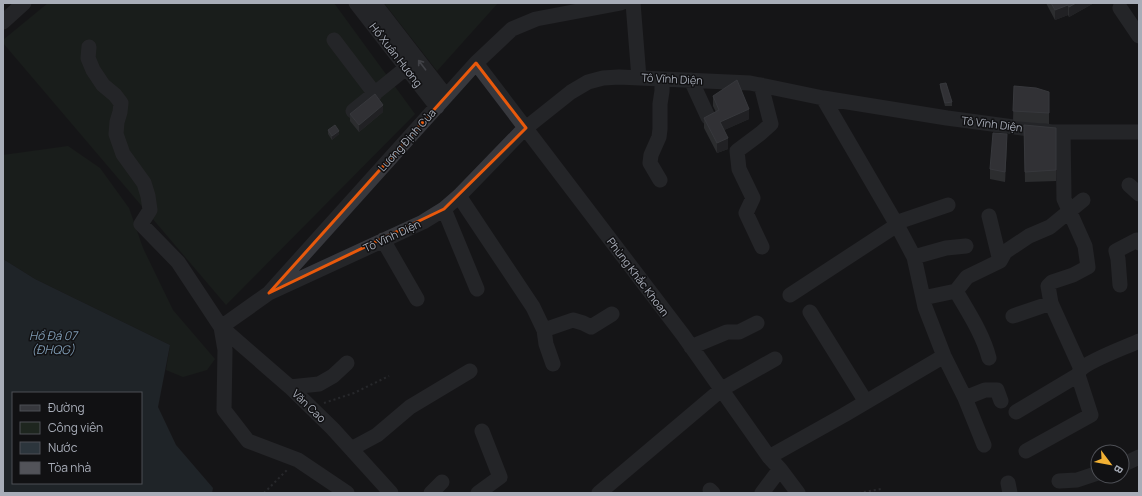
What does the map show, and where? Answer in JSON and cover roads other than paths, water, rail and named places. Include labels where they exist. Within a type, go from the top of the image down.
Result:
[{"type":"street","points":[[3,22],[24,3]]},
{"type":"street","name":"Hồ Xuân Hương","points":[[356,3],[406,68],[441,102]]},
{"type":"street","name":"Hồ Xuân Hương","points":[[374,3],[441,102]]},
{"type":"street","name":"Lương Định Của","points":[[221,327],[269,293],[476,63],[512,28],[536,19],[621,3]]},
{"type":"street","points":[[633,3],[639,78]]},
{"type":"street","points":[[1120,8],[1139,36]]},
{"type":"street","points":[[334,40],[375,94]]},
{"type":"street","points":[[89,47],[88,58],[92,70],[103,85],[115,95],[121,103],[116,134],[123,154],[144,183],[148,196],[150,210],[141,224],[178,262],[221,327],[225,350],[224,410],[248,441],[298,460],[347,493]]},
{"type":"street","name":"Phùng Khắc Khoan","points":[[476,63],[691,347],[769,457],[798,493]]},
{"type":"street","points":[[353,111],[406,68]]},
{"type":"street","name":"Tô Vĩnh Diện","points":[[269,293],[423,222],[444,209],[459,196],[526,128],[571,92],[588,82],[603,78],[620,77],[750,83],[823,98],[947,118],[1052,132],[1139,132]]},
{"type":"street","points":[[660,180],[650,163],[651,155],[659,137],[662,79]]},
{"type":"street","points":[[691,80],[708,117]]},
{"type":"street","points":[[761,85],[771,124],[737,151],[739,169],[753,198],[746,213],[762,247]]},
{"type":"street","points":[[823,98],[855,155],[885,202],[914,257],[925,307],[944,356],[965,398],[984,445]]},
{"type":"street","points":[[1026,451],[1092,415],[1079,372],[1051,303],[1048,291],[1049,285],[1052,282],[1073,275],[1088,267],[1085,246],[1064,199],[1063,132]]},
{"type":"street","points":[[459,196],[533,307],[544,330],[546,344],[553,364]]},
{"type":"street","points":[[923,298],[956,291],[967,277],[1000,261],[1005,252],[1029,236],[1050,227],[1082,200]]},
{"type":"street","points":[[790,295],[896,224],[948,205]]},
{"type":"street","points":[[444,209],[477,289]]},
{"type":"street","points":[[989,216],[1000,261]]},
{"type":"street","points":[[383,240],[417,299]]},
{"type":"street","points":[[1120,285],[1116,250],[1138,241]]},
{"type":"street","points":[[914,257],[946,248],[966,246]]},
{"type":"street","points":[[956,291],[972,318],[987,350],[989,358]]},
{"type":"street","points":[[1013,316],[1051,303]]},
{"type":"street","points":[[810,312],[866,402]]},
{"type":"street","points":[[544,330],[573,320],[591,327],[612,314]]},
{"type":"street","points":[[691,347],[727,332],[739,332],[756,323]]},
{"type":"street","name":"Văn Cao","points":[[221,327],[290,387],[351,449],[391,493]]},
{"type":"street","points":[[1016,412],[1102,357],[1139,341]]},
{"type":"street","points":[[769,457],[944,356]]},
{"type":"street","points":[[603,492],[722,389],[775,359]]},
{"type":"street","points":[[290,387],[319,384],[333,376],[348,363]]},
{"type":"street","points":[[351,449],[377,435],[410,407],[470,371]]},
{"type":"street","points":[[965,398],[984,390],[997,390],[1001,401]]},
{"type":"street","points":[[478,493],[500,477],[482,431]]},
{"type":"street","points":[[762,493],[780,469]]},
{"type":"street","points":[[1059,481],[1077,480],[1090,476]]},
{"type":"street","points":[[431,493],[442,482]]},
{"type":"water","name":"Hồ Đá 07 (ĐHQG)","points":[[3,259],[35,279],[170,345],[158,407],[176,445],[213,488],[212,493],[3,493]]}]
